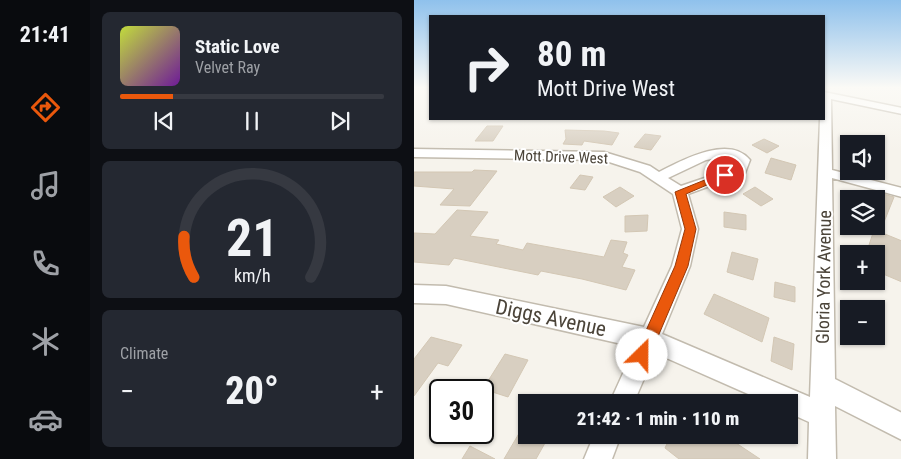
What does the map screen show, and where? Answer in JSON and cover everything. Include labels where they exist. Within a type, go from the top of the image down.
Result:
[{"type":"street","name":"Gloria York Avenue","points":[[822,459],[825,108]]},
{"type":"street","name":"Mott Drive West","points":[[414,153],[604,156],[645,169],[680,192]]},
{"type":"street","points":[[625,394],[682,266],[690,229],[680,192],[740,170],[744,160],[736,154],[712,153],[659,177]]},
{"type":"street","points":[[826,172],[901,193]]},
{"type":"street","name":"Diggs Avenue","points":[[414,294],[446,295],[649,339],[823,415]]},
{"type":"street","points":[[823,386],[901,426]]},
{"type":"street","points":[[598,459],[604,444]]},
{"type":"building","points":[[487,126],[503,126],[493,141],[475,141]]},
{"type":"building","points":[[565,130],[619,133],[612,145],[584,141],[582,145],[563,144],[566,139]]},
{"type":"building","points":[[645,134],[661,136],[651,150],[634,147]]},
{"type":"building","points":[[764,139],[779,146],[767,153],[752,145]]},
{"type":"building","points":[[771,158],[796,165],[791,180],[765,173]]},
{"type":"building","points":[[474,170],[497,171],[470,206],[440,205],[454,189],[414,186],[414,172],[472,172]]},
{"type":"building","points":[[580,175],[593,177],[585,190],[570,188]]},
{"type":"building","points":[[620,187],[634,196],[616,207],[603,197]]},
{"type":"building","points":[[755,187],[773,199],[761,206],[743,194]]},
{"type":"building","points":[[885,194],[894,197],[885,220]]},
{"type":"building","points":[[457,210],[488,212],[470,236],[499,240],[496,244],[523,250],[527,243],[604,257],[611,240],[627,242],[623,253],[628,255],[622,267],[635,270],[626,290],[541,271],[538,275],[454,258],[449,265],[414,262],[414,233],[435,234]]},
{"type":"building","points":[[724,212],[746,215],[746,230],[724,227]]},
{"type":"building","points":[[648,215],[647,231],[625,232],[625,216]]},
{"type":"building","points":[[885,234],[902,241],[902,282],[885,275],[885,245],[869,245],[872,235]]},
{"type":"building","points":[[732,252],[758,259],[753,280],[727,272]]},
{"type":"building","points":[[775,282],[795,287],[795,302],[774,297]]},
{"type":"building","points":[[714,294],[769,318],[762,342],[704,314]]},
{"type":"building","points":[[431,337],[462,345],[448,366],[438,363],[414,396],[414,359]]},
{"type":"building","points":[[774,337],[794,344],[792,370],[771,361]]},
{"type":"building","points":[[505,354],[528,360],[508,397],[494,393],[494,379],[489,379]]},
{"type":"building","points":[[518,435],[518,444],[544,444],[536,459],[504,459]]},
{"type":"building","points":[[667,444],[738,444],[760,459],[679,459],[665,448]]},
{"type":"building","points":[[470,446],[495,459],[462,459]]},
{"type":"route","points":[[642,355],[682,266],[690,229],[680,192],[725,175]]}]
